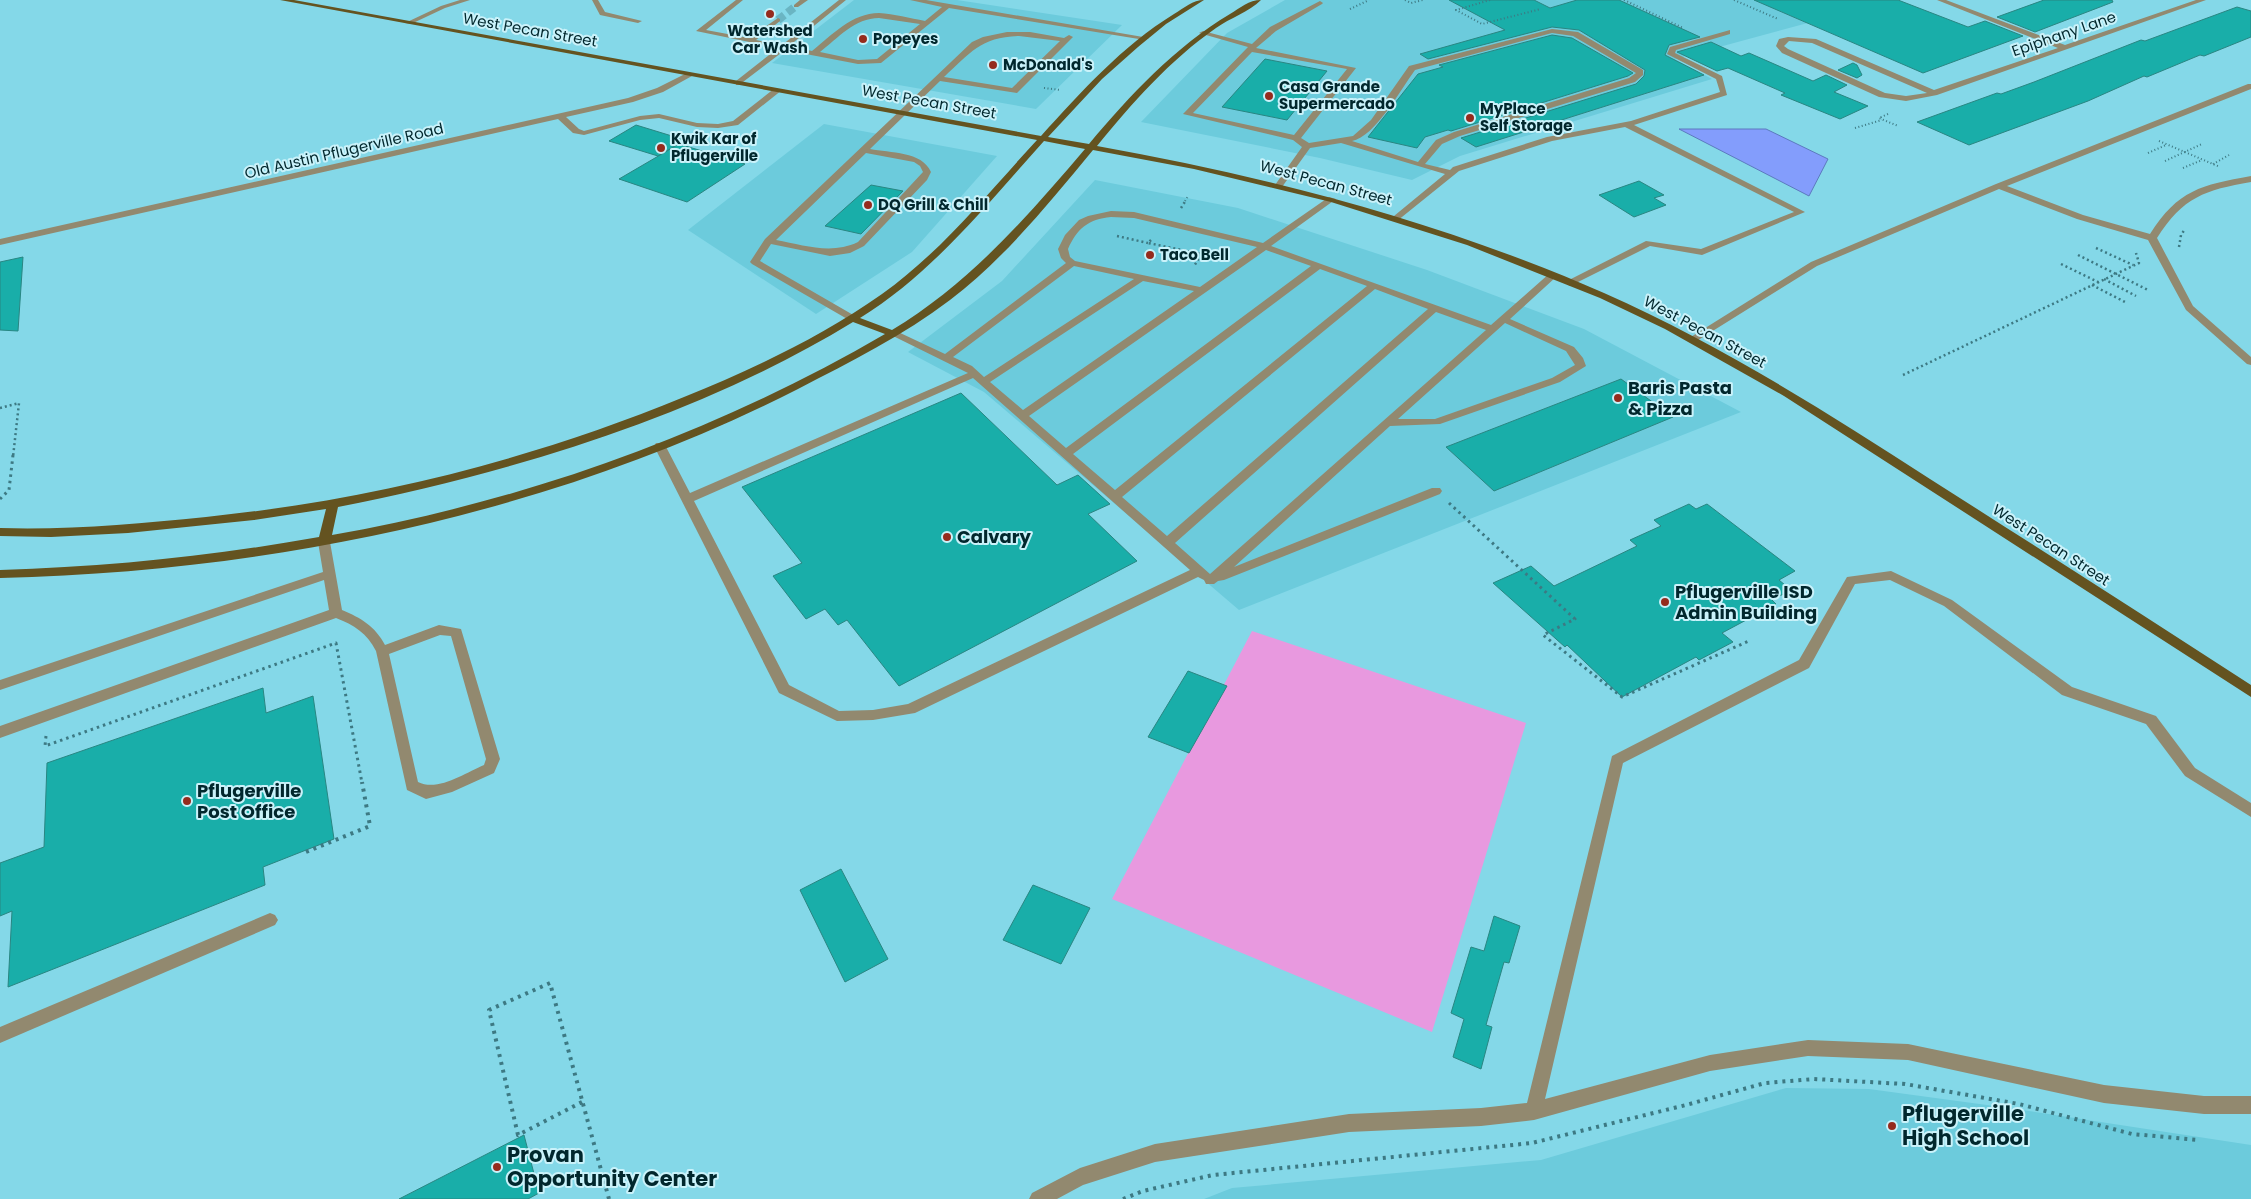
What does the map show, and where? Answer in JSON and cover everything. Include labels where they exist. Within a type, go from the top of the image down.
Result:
[{"type":"main road","name":"West Pecan Street","points":[[283,0],[902,112],[1279,185],[1397,218],[1479,245],[1553,275],[1730,360],[1814,410],[2251,692]]},
{"type":"main road","points":[[0,532],[31,534],[141,528],[333,505],[456,477],[599,434],[748,374],[852,318],[888,293],[938,252],[1099,77],[1144,38],[1201,0]]},
{"type":"main road","points":[[0,574],[102,570],[225,557],[324,542],[452,513],[541,488],[625,461],[715,424],[792,388],[892,333],[962,285],[1021,230],[1143,87],[1176,54],[1203,33],[1258,0]]},
{"type":"main road","points":[[852,318],[892,333]]},
{"type":"main road","points":[[324,542],[333,505]]},
{"type":"street","points":[[409,23],[443,7],[467,0]]},
{"type":"street","points":[[595,0],[602,14],[638,21]]},
{"type":"street","points":[[740,0],[700,31],[858,62],[878,61],[884,58],[947,6]]},
{"type":"street","points":[[796,6],[805,0]]},
{"type":"street","points":[[826,0],[842,1]]},
{"type":"street","points":[[913,0],[1144,38]]},
{"type":"street","points":[[1307,146],[1296,138],[1187,114],[1251,47],[1273,29],[1320,4],[1310,0]]},
{"type":"street","points":[[1940,0],[2064,48]]},
{"type":"street","name":"Epiphany Lane","points":[[1866,64],[1813,41],[1800,38],[1788,39],[1782,42],[1780,46],[1785,51],[1897,100],[1916,98],[2203,0]]},
{"type":"street","points":[[739,83],[842,1]]},
{"type":"street","points":[[814,53],[850,24],[866,17],[882,16],[926,23]]},
{"type":"street","points":[[751,40],[778,20]]},
{"type":"street","points":[[940,80],[1014,91],[1079,27]]},
{"type":"street","points":[[1279,185],[1307,146],[1356,138],[1374,122],[1412,68],[1552,31],[1574,34],[1640,70],[1640,73],[1632,80],[1457,134],[1439,142],[1420,165]]},
{"type":"street","points":[[1397,218],[1456,169],[1550,139],[1626,124],[1724,93],[1719,78],[1671,54],[1673,49],[1727,32]]},
{"type":"street","points":[[1203,33],[1251,47],[1352,68],[1296,138]]},
{"type":"street","points":[[852,318],[755,262],[768,242],[902,112],[940,80],[975,44],[992,36],[1003,34],[1065,40]]},
{"type":"street","points":[[1836,74],[1866,64],[1934,93]]},
{"type":"street","name":"Old Austin Pflugerville Road","points":[[0,242],[630,100],[660,90],[689,74]]},
{"type":"street","points":[[1691,340],[1814,264],[1999,186],[2251,86]]},
{"type":"street","points":[[560,116],[576,131],[584,133],[640,118],[659,116],[697,125],[718,126],[735,123],[778,90]]},
{"type":"street","points":[[1570,283],[1649,243],[1702,252],[1801,212],[1626,124]]},
{"type":"street","points":[[1341,140],[1451,173]]},
{"type":"street","points":[[768,242],[830,253],[847,251],[861,244],[924,178],[927,172],[924,165],[918,160],[863,150]]},
{"type":"street","points":[[2152,238],[2166,216],[2184,199],[2206,188],[2251,179]]},
{"type":"street","points":[[1999,186],[2080,217],[2152,238],[2190,308],[2251,362]]},
{"type":"street","points":[[1022,416],[1332,199]]},
{"type":"street","points":[[1201,290],[1072,263],[1066,258],[1063,249],[1067,237],[1078,224],[1096,215],[1116,213],[1134,215],[1264,246],[1493,329]]},
{"type":"street","points":[[946,358],[1072,263]]},
{"type":"street","points":[[1066,454],[1318,266]]},
{"type":"street","points":[[1210,581],[1553,275]]},
{"type":"street","points":[[983,382],[1141,278]]},
{"type":"street","points":[[1114,497],[1373,286]]},
{"type":"street","points":[[1167,543],[1434,308]]},
{"type":"street","points":[[1387,423],[1436,422],[1556,380],[1581,366],[1578,358],[1570,348],[1503,319]]},
{"type":"street","points":[[892,333],[968,368],[1210,581]]},
{"type":"street","points":[[687,499],[974,374]]},
{"type":"street","points":[[660,446],[784,689],[837,716],[873,715],[910,709],[1199,571]]},
{"type":"street","points":[[1210,581],[1436,491]]},
{"type":"street","points":[[324,542],[336,613]]},
{"type":"street","points":[[0,685],[330,574]]},
{"type":"street","points":[[1534,1111],[1617,760],[1804,664],[1850,580],[1891,575],[1948,603],[2067,691],[2151,720],[2190,772],[2251,811]]},
{"type":"street","points":[[0,732],[336,613],[365,625],[377,640],[382,651],[412,786],[426,793],[447,788],[489,769],[493,759],[456,632],[439,630],[382,651]]},
{"type":"street","points":[[0,1035],[270,920]]},
{"type":"street","points":[[1038,1199],[1080,1177],[1155,1154],[1349,1123],[1481,1117],[1534,1111],[1710,1063],[1808,1048],[1908,1052],[2104,1094],[2204,1105],[2251,1105]]},
{"type":"path","points":[[1350,9],[1369,0]]},
{"type":"path","points":[[1404,0],[1411,3],[1423,0]]},
{"type":"path","points":[[1490,0],[1456,10],[1482,24],[1541,9]]},
{"type":"path","points":[[1624,0],[1707,39]]},
{"type":"path","points":[[1734,0],[1778,19]]},
{"type":"path","points":[[1044,88],[1060,90]]},
{"type":"path","points":[[1888,114],[1879,118],[1898,126]]},
{"type":"path","points":[[1855,128],[1883,119]]},
{"type":"path","points":[[2152,139],[2224,168]]},
{"type":"path","points":[[2165,160],[2202,144]]},
{"type":"path","points":[[2148,153],[2167,145]]},
{"type":"path","points":[[2212,164],[2229,155]]},
{"type":"path","points":[[2183,168],[2202,160]]},
{"type":"path","points":[[2179,251],[2181,235],[2186,227]]},
{"type":"path","points":[[1117,236],[1149,241],[1202,254],[1194,266]]},
{"type":"path","points":[[2096,248],[2133,266]]},
{"type":"path","points":[[1903,375],[2139,263],[2135,249],[2141,250]]},
{"type":"path","points":[[2078,255],[2148,290]]},
{"type":"path","points":[[2061,264],[2098,282]]},
{"type":"path","points":[[2104,280],[2136,296]]},
{"type":"path","points":[[2092,285],[2125,302]]},
{"type":"path","points":[[0,408],[19,403],[9,490],[0,499]]},
{"type":"path","points":[[1436,491],[1575,619],[1543,634],[1622,697],[1749,641]]},
{"type":"path","points":[[46,728],[45,746],[336,642],[370,826],[306,852]]},
{"type":"path","points":[[582,1102],[518,1135],[489,1010],[550,983],[609,1199]]},
{"type":"path","points":[[1123,1199],[1142,1191],[1213,1175],[1532,1143],[1686,1105],[1765,1083],[1814,1079],[1905,1084],[2019,1104],[2132,1134],[2199,1140]]},
{"type":"shaded area","points":[[854,0],[957,0],[1122,25],[1036,109],[772,63]]},
{"type":"shaded area","points":[[1285,0],[1807,0],[1841,14],[1675,59],[1712,79],[1460,156],[1412,180],[1320,158],[1141,122],[1227,33]]},
{"type":"shaded area","points":[[824,124],[997,156],[912,252],[816,314],[688,230]]},
{"type":"shaded area","points":[[1095,180],[1238,208],[1427,270],[1584,329],[1741,412],[1239,610],[984,392],[908,352],[1002,281]]},
{"type":"shaded area","points":[[1252,631],[1526,723],[1432,1032],[1112,899]]},
{"type":"shaded area","name":"Pflugerville High School","points":[[1786,1088],[1869,1089],[2009,1108],[2251,1145],[2251,1199],[1204,1199],[1232,1188],[1541,1160]]},
{"type":"water","points":[[1679,129],[1766,129],[1828,159],[1809,196]]},
{"type":"building","points":[[1449,0],[1534,0],[1550,8],[1577,0],[1619,0],[1700,37],[1669,45],[1665,55],[1704,75],[1476,147],[1461,138],[1636,84],[1644,76],[1645,70],[1579,30],[1552,27],[1428,59],[1420,54],[1505,30]]},
{"type":"building","points":[[1754,0],[1898,0],[1968,27],[1985,21],[2023,36],[1923,73]]},
{"type":"building","points":[[2044,0],[2112,0],[2113,2],[2035,32],[1997,17]]},
{"type":"building","points":[[2237,7],[2251,11],[2251,37],[2204,56],[2200,55],[2147,77],[2144,76],[2088,101],[1969,145],[1917,122],[1997,93],[2001,94],[2141,40],[2145,41]]},
{"type":"building","points":[[1552,35],[1572,38],[1633,73],[1451,131],[1448,130],[1425,137],[1417,148],[1368,137],[1418,74],[1443,67],[1439,65]]},
{"type":"building","points":[[1711,42],[1741,56],[1749,53],[1813,81],[1826,75],[1847,85],[1834,92],[1868,106],[1840,119],[1781,95],[1785,93],[1728,68],[1717,71],[1677,52]]},
{"type":"building","name":"Casa Grande Supermercado","points":[[1265,59],[1327,71],[1287,120],[1222,107]]},
{"type":"building","points":[[1853,63],[1857,65],[1862,75],[1857,78],[1838,70]]},
{"type":"building","name":"Kwik Kar of Pflugerville","points":[[636,125],[685,140],[658,156],[609,141]]},
{"type":"building","points":[[679,144],[745,164],[687,202],[619,179]]},
{"type":"building","points":[[1639,181],[1664,195],[1654,198],[1666,205],[1634,217],[1599,195]]},
{"type":"building","name":"DQ Grill & Chill","points":[[871,185],[903,191],[861,234],[825,226]]},
{"type":"building","points":[[23,257],[18,331],[0,330],[0,262]]},
{"type":"building","points":[[1621,379],[1673,417],[1494,491],[1446,447]]},
{"type":"building","name":"Calvary","points":[[961,393],[1057,485],[1078,475],[1110,504],[1088,514],[1137,561],[899,686],[847,620],[838,625],[825,609],[806,619],[773,576],[802,563],[742,487]]},
{"type":"building","name":"Pflugerville ISD Admin Building","points":[[1689,504],[1696,509],[1707,504],[1795,571],[1779,580],[1791,590],[1772,600],[1776,604],[1722,633],[1733,642],[1699,660],[1696,657],[1622,697],[1567,645],[1565,647],[1493,583],[1531,566],[1554,586],[1637,546],[1630,540],[1661,526],[1654,520]]},
{"type":"building","points":[[1188,671],[1227,686],[1189,753],[1148,737]]},
{"type":"building","name":"Pflugerville Post Office","points":[[263,688],[266,713],[313,696],[334,839],[263,867],[265,885],[8,987],[12,911],[0,916],[0,863],[44,847],[47,763]]},
{"type":"building","points":[[841,869],[888,959],[845,982],[800,890]]},
{"type":"building","points":[[1033,885],[1090,908],[1061,964],[1003,940]]},
{"type":"building","points":[[1494,916],[1520,926],[1509,963],[1504,962],[1486,1025],[1492,1027],[1481,1069],[1453,1057],[1464,1019],[1451,1013],[1471,947],[1484,951]]},
{"type":"building","name":"Provan Opportunity Center","points":[[524,1135],[539,1193],[528,1199],[399,1199]]},
{"type":"tunnel","points":[[778,20],[796,6]]},
{"type":"place","name":"Watershed Car Wash","points":[[770,14]]},
{"type":"place","name":"Popeyes","points":[[863,39]]},
{"type":"place","name":"McDonald's","points":[[993,65]]},
{"type":"place","name":"Casa Grande Supermercado","points":[[1269,96]]},
{"type":"place","name":"MyPlace Self Storage","points":[[1470,118]]},
{"type":"place","name":"Kwik Kar of Pflugerville","points":[[661,148]]},
{"type":"place","name":"DQ Grill & Chill","points":[[868,205]]},
{"type":"place","name":"Taco Bell","points":[[1150,255]]},
{"type":"place","name":"Baris Pasta & Pizza","points":[[1618,398]]},
{"type":"place","name":"Calvary","points":[[947,537]]},
{"type":"place","name":"Pflugerville ISD Admin Building","points":[[1665,602]]},
{"type":"place","name":"Pflugerville Post Office","points":[[187,801]]},
{"type":"place","name":"Pflugerville High School","points":[[1892,1126]]},
{"type":"place","name":"Provan Opportunity Center","points":[[497,1167]]}]
